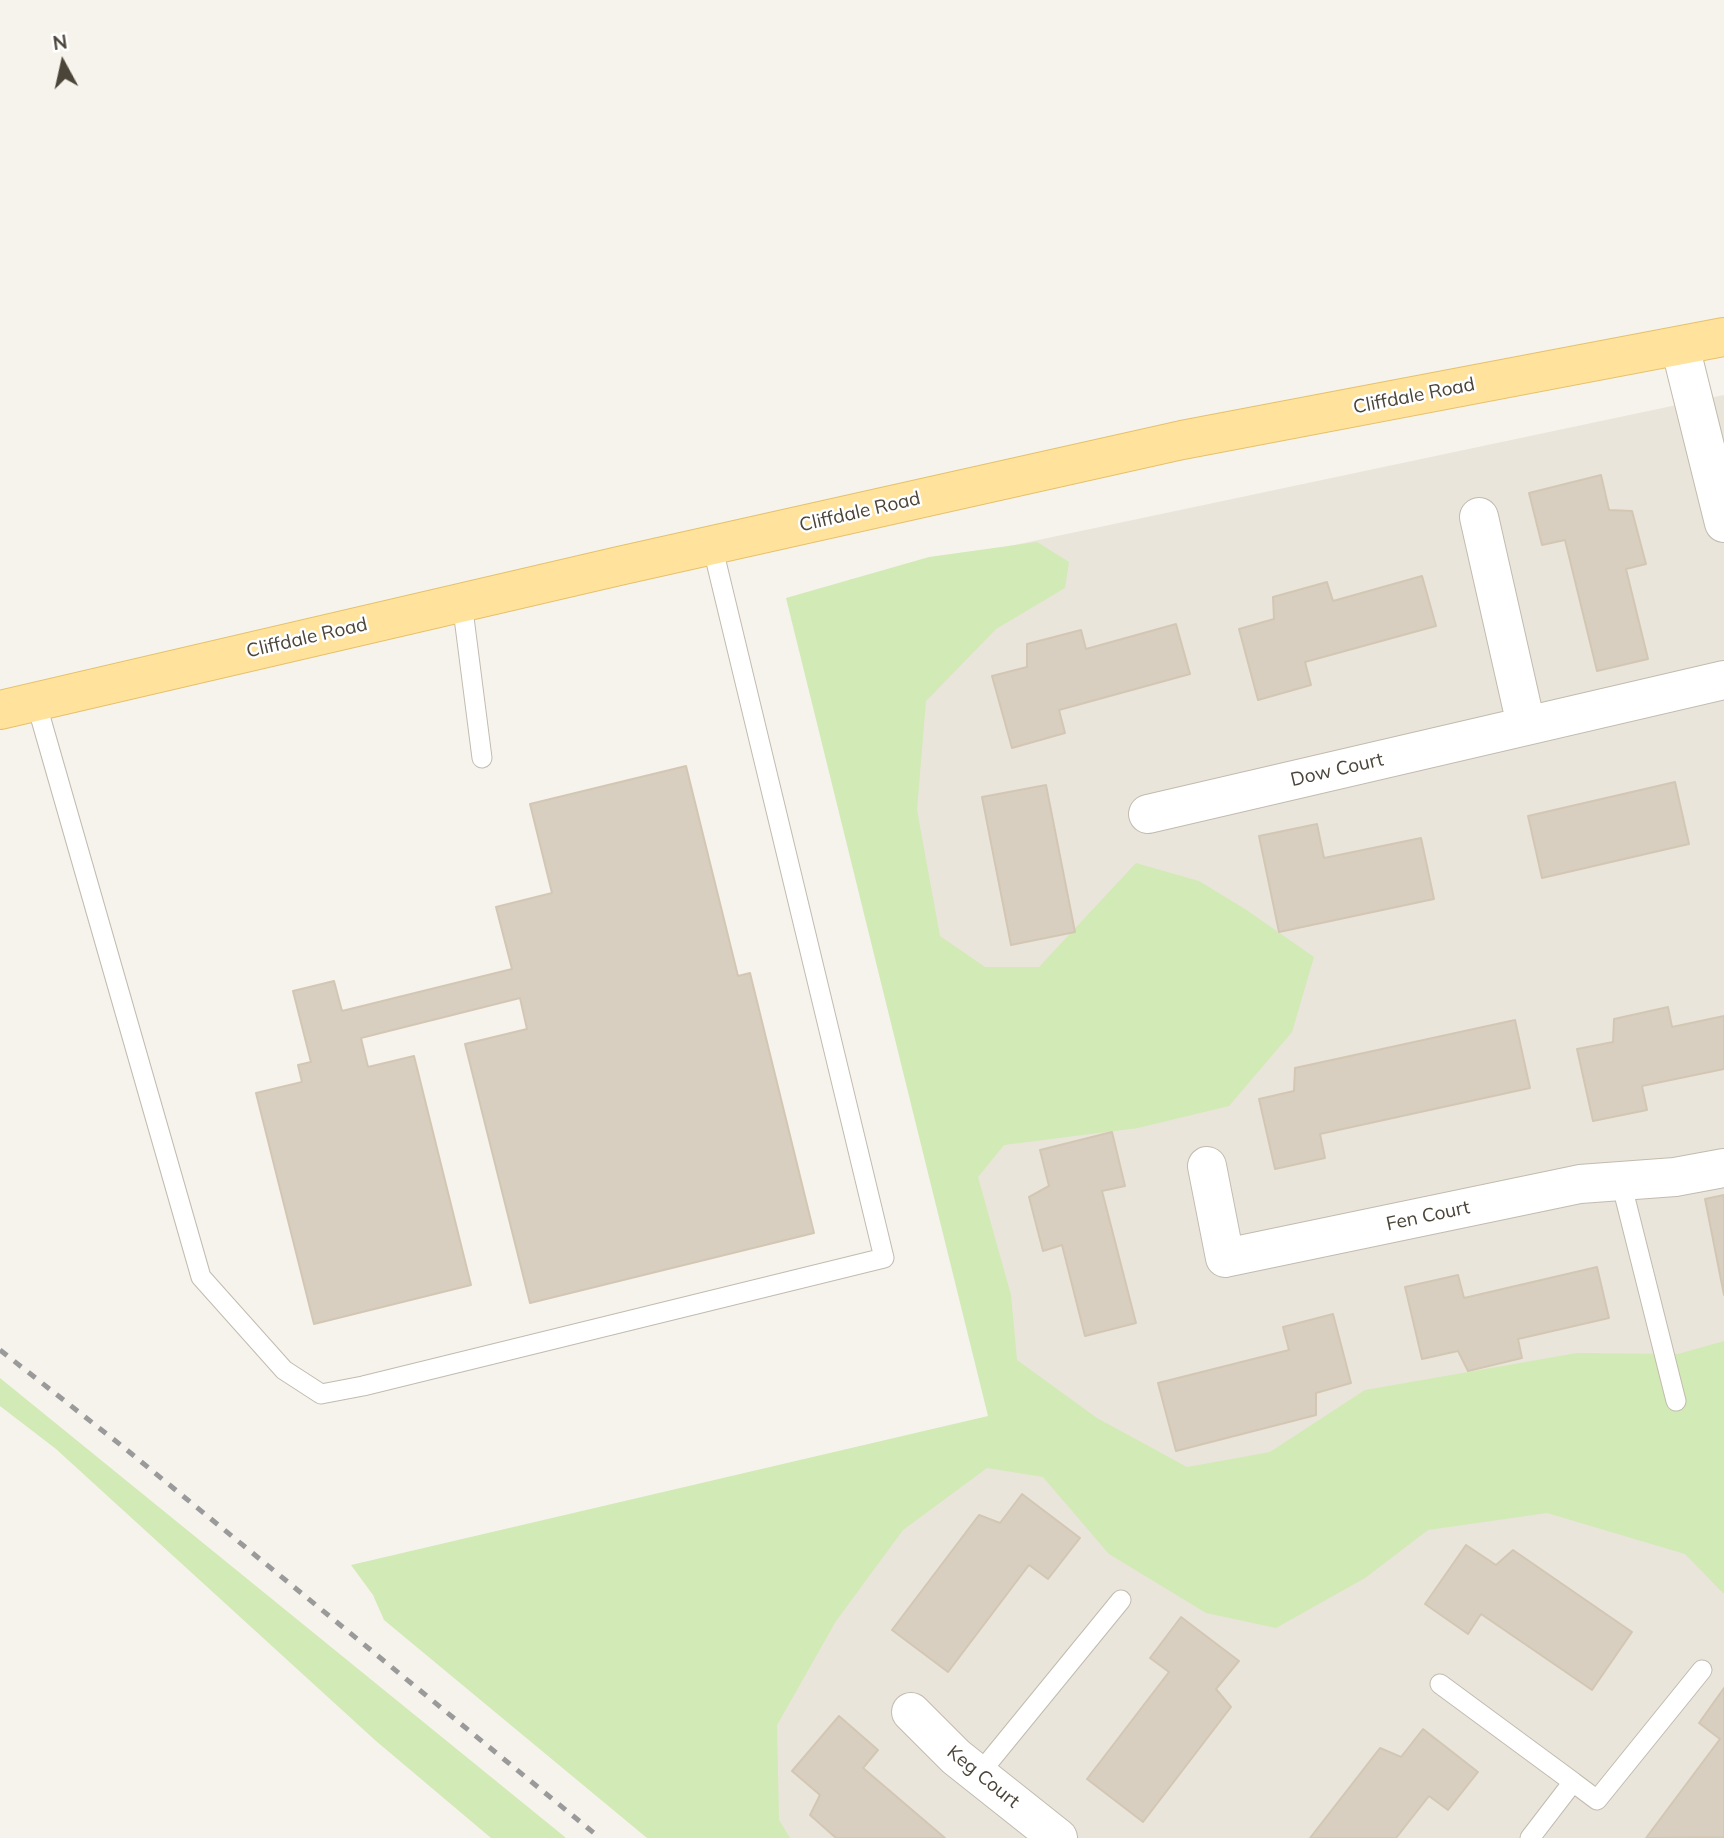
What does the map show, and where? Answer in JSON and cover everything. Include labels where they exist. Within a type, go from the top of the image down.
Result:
[{"type":"main road","name":"Cliffdale Road","points":[[0,710],[462,602],[1182,440],[1724,337]]},
{"type":"street","points":[[1680,346],[1724,523]]},
{"type":"street","points":[[1479,517],[1526,725]]},
{"type":"street","name":"Dow Court","points":[[1148,814],[1724,680]]},
{"type":"street","name":"Fen Court","points":[[1208,1166],[1225,1258],[1580,1184],[1675,1177],[1724,1168]]},
{"type":"street","name":"Keg Court","points":[[911,1712],[956,1757],[1058,1838]]},
{"type":"lane","points":[[36,702],[201,1277],[284,1370],[321,1394],[363,1386],[884,1258],[712,545]]},
{"type":"lane","points":[[462,602],[482,758]]},
{"type":"lane","points":[[1622,1182],[1676,1401]]},
{"type":"lane","points":[[979,1774],[1121,1600]]},
{"type":"lane","points":[[1440,1684],[1597,1800],[1702,1670]]},
{"type":"lane","points":[[1530,1838],[1573,1782]]},
{"type":"shaded area","points":[[1724,395],[1724,1838],[760,1838],[549,1660],[1023,1432],[849,580]]},
{"type":"green space","points":[[1037,542],[1069,562],[1065,588],[996,629],[926,701],[917,810],[940,936],[985,967],[1039,967],[1136,863],[1199,881],[1314,957],[1292,1032],[1229,1106],[1138,1128],[1004,1145],[978,1177],[1011,1295],[1017,1360],[1097,1418],[1187,1467],[1270,1452],[1365,1390],[1577,1353],[1678,1354],[1724,1341],[1724,1594],[1685,1554],[1547,1513],[1428,1530],[1365,1578],[1276,1628],[1206,1613],[1109,1554],[1043,1477],[987,1468],[903,1530],[836,1621],[777,1725],[779,1820],[790,1838],[647,1838],[384,1620],[373,1595],[351,1565],[988,1416],[786,598],[929,557]]},
{"type":"green space","points":[[0,1378],[566,1838],[491,1838],[376,1741],[56,1449],[0,1406]]},
{"type":"building","points":[[1601,475],[1609,510],[1632,511],[1646,564],[1626,569],[1648,659],[1597,671],[1565,540],[1542,545],[1529,493]]},
{"type":"building","points":[[1422,576],[1436,626],[1305,662],[1311,685],[1258,700],[1239,629],[1274,619],[1273,597],[1327,582],[1333,601]]},
{"type":"building","points":[[1176,624],[1190,674],[1059,710],[1065,733],[1012,748],[992,676],[1027,667],[1027,644],[1081,630],[1086,649]]},
{"type":"building","points":[[686,766],[738,976],[750,973],[814,1233],[530,1303],[465,1044],[527,1029],[520,998],[361,1038],[368,1067],[414,1056],[471,1285],[314,1324],[256,1093],[302,1082],[298,1065],[311,1062],[293,991],[334,981],[342,1011],[512,969],[496,907],[552,893],[530,804]]},
{"type":"building","points":[[1675,782],[1689,844],[1542,878],[1528,816]]},
{"type":"building","points":[[1046,785],[1075,932],[1011,945],[982,797]]},
{"type":"building","points":[[1317,824],[1324,858],[1421,838],[1434,899],[1279,932],[1259,836]]},
{"type":"building","points":[[1668,1007],[1672,1027],[1724,1016],[1724,1069],[1642,1086],[1647,1110],[1593,1121],[1577,1049],[1613,1042],[1614,1019]]},
{"type":"building","points":[[1515,1020],[1530,1088],[1320,1134],[1325,1158],[1275,1169],[1259,1099],[1294,1091],[1295,1068]]},
{"type":"building","points":[[1112,1132],[1125,1186],[1102,1191],[1136,1323],[1085,1336],[1062,1245],[1043,1251],[1029,1197],[1049,1186],[1040,1150]]},
{"type":"building","points":[[1724,1195],[1724,1295],[1705,1199]]},
{"type":"building","points":[[1597,1267],[1609,1318],[1518,1339],[1522,1358],[1468,1371],[1458,1351],[1422,1359],[1405,1287],[1458,1275],[1464,1298]]},
{"type":"building","points":[[1333,1314],[1351,1383],[1316,1393],[1316,1415],[1176,1451],[1158,1383],[1289,1350],[1283,1327]]},
{"type":"building","points":[[1022,1494],[1080,1538],[1048,1579],[1029,1565],[948,1672],[892,1630],[979,1515],[1000,1523]]},
{"type":"building","points":[[1466,1545],[1496,1565],[1513,1550],[1632,1632],[1592,1690],[1481,1614],[1468,1634],[1425,1604]]},
{"type":"building","points":[[1181,1617],[1239,1661],[1216,1689],[1231,1707],[1143,1822],[1087,1779],[1169,1672],[1150,1658]]},
{"type":"building","points":[[1724,1688],[1724,1837],[1646,1838],[1720,1739],[1699,1723]]},
{"type":"building","points":[[839,1716],[878,1750],[863,1768],[945,1838],[836,1838],[810,1815],[820,1795],[792,1771]]},
{"type":"building","points":[[1423,1729],[1478,1772],[1448,1810],[1429,1796],[1396,1838],[1310,1838],[1380,1748],[1401,1757]]},
{"type":"railway","points":[[0,1350],[122,1446],[600,1838]]}]
